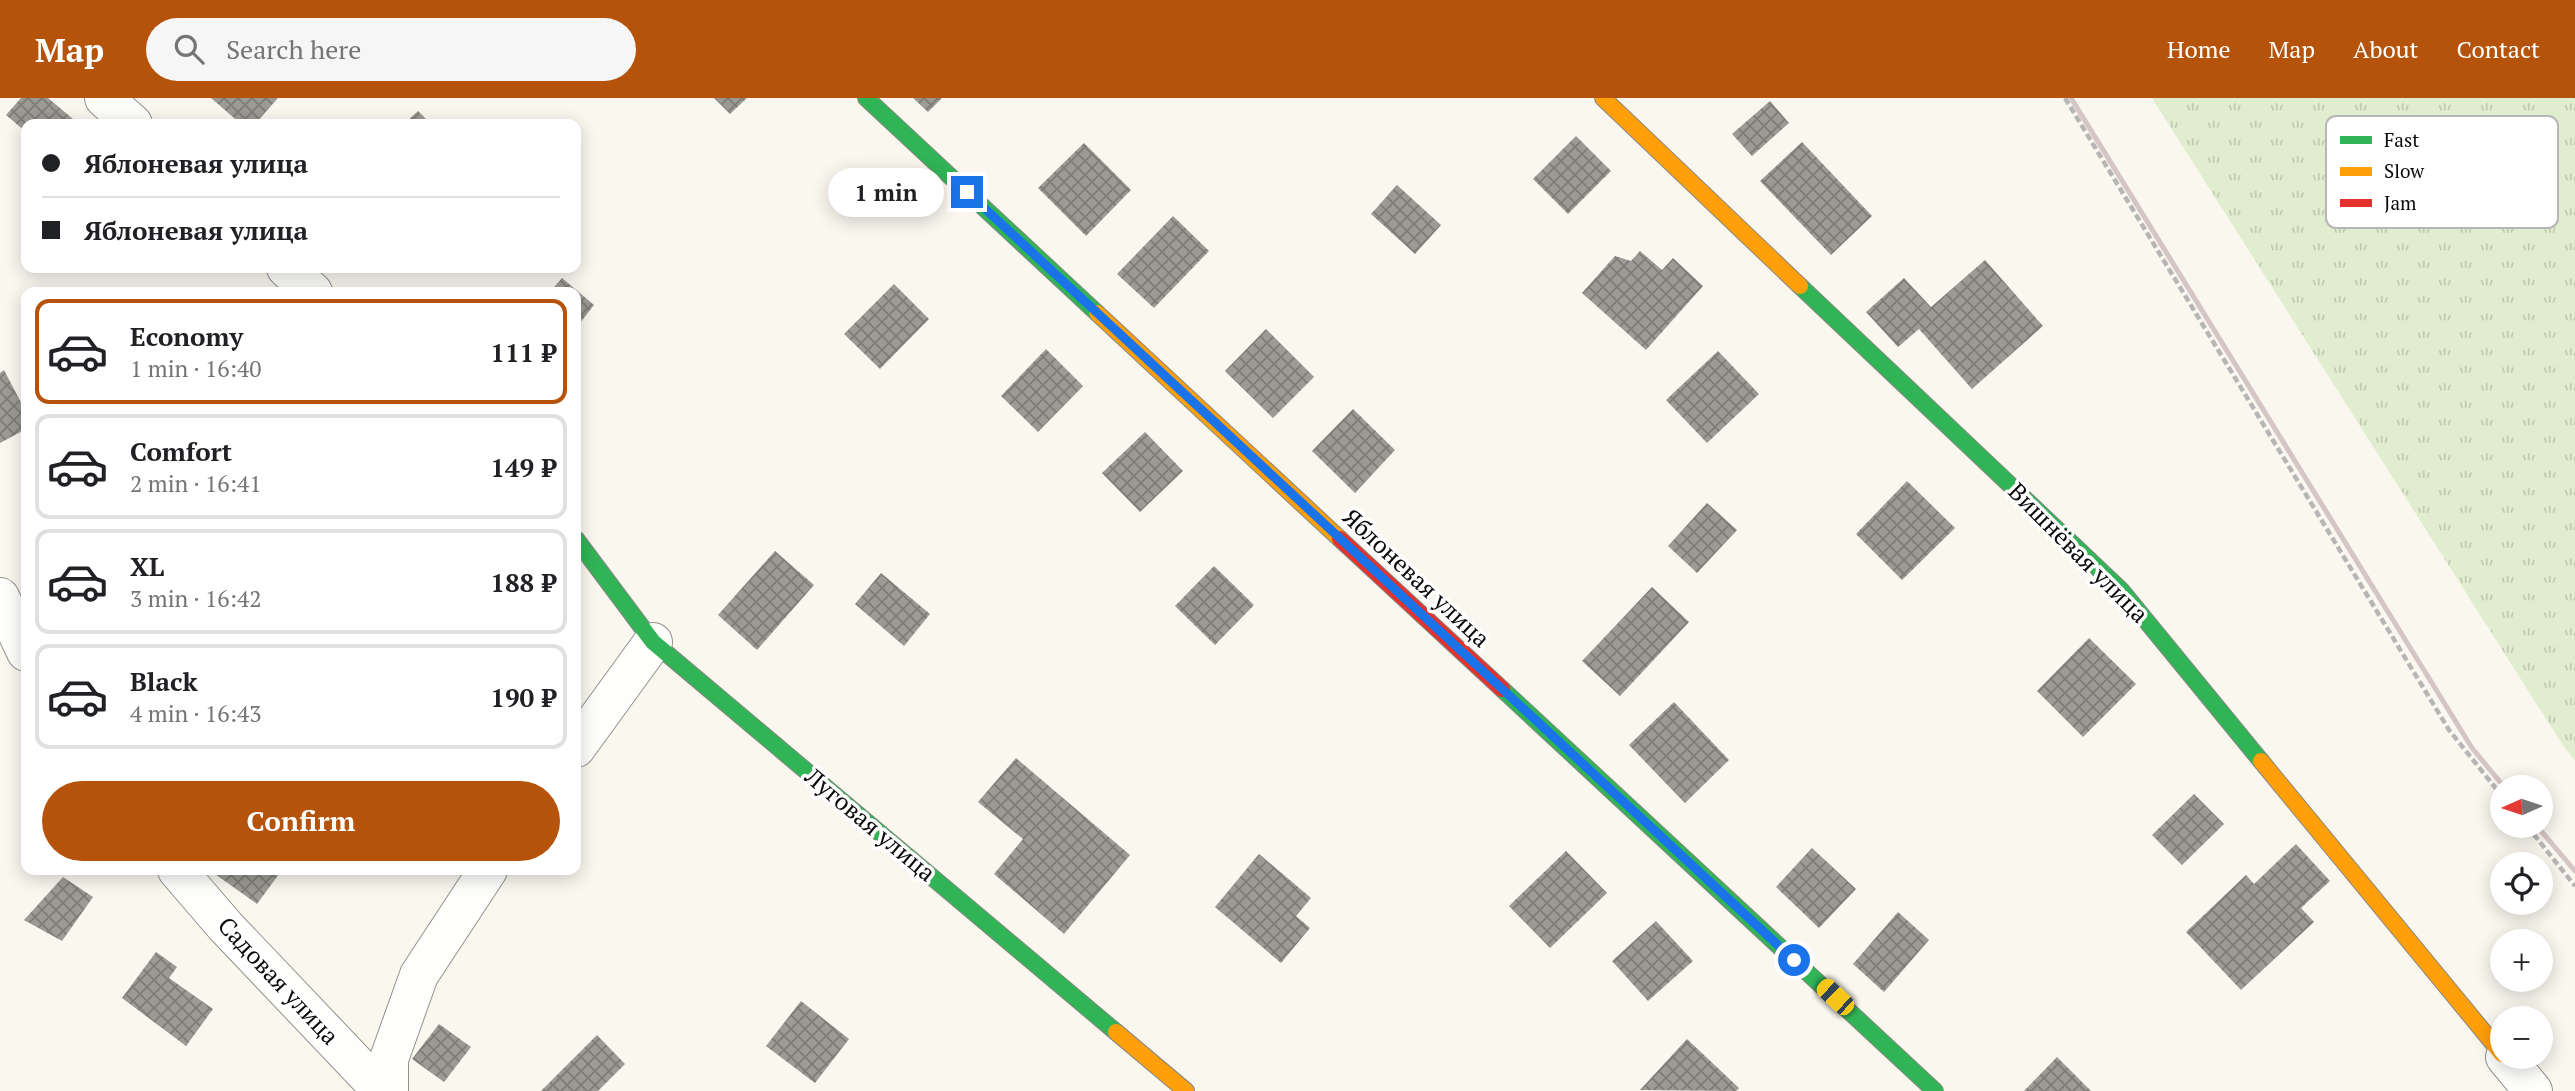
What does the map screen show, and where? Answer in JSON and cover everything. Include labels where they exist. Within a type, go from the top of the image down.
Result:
[{"type":"street","points":[[104,98],[127,119]]},
{"type":"street","name":"Яблоневая улица","points":[[866,98],[1935,1091]]},
{"type":"street","name":"Вишнёвая улица","points":[[1603,98],[2121,590],[2490,1039]]},
{"type":"street","points":[[292,273],[307,287]]},
{"type":"street","name":"Луговая улица","points":[[581,546],[653,642],[1186,1091]]},
{"type":"street","points":[[0,597],[21,641]]},
{"type":"street","points":[[581,741],[653,642]]},
{"type":"street","name":"Садовая улица","points":[[181,875],[226,927],[382,1091]]},
{"type":"street","points":[[389,1091],[389,1059],[419,975],[485,875]]},
{"type":"street","name":"Вишнёвая улица","points":[[2515,1069],[2533,1091]]},
{"type":"path","points":[[2065,98],[2449,730],[2490,781]]},
{"type":"path","points":[[2537,838],[2575,886]]},
{"type":"green space","points":[[2152,98],[2575,98],[2575,761]]},
{"type":"building","points":[[21,98],[48,98],[73,119],[21,119],[21,128],[6,115]]},
{"type":"building","points":[[211,98],[278,98],[259,119],[235,119]]},
{"type":"building","points":[[714,98],[747,98],[730,114]]},
{"type":"building","points":[[913,98],[942,98],[928,112]]},
{"type":"building","points":[[1770,101],[1789,123],[1752,156],[1732,134]]},
{"type":"building","points":[[418,111],[426,119],[409,119]]},
{"type":"building","points":[[1576,136],[1611,171],[1568,214],[1533,179]]},
{"type":"building","points":[[1802,142],[1872,216],[1831,255],[1760,181]]},
{"type":"building","points":[[1084,143],[1131,190],[1086,236],[1038,188]]},
{"type":"building","points":[[1397,185],[1441,225],[1415,254],[1371,214]]},
{"type":"building","points":[[1173,216],[1209,251],[1154,308],[1117,274]]},
{"type":"building","points":[[1640,251],[1662,270],[1673,258],[1703,286],[1646,350],[1582,293],[1615,256],[1631,261]]},
{"type":"building","points":[[1985,260],[2043,326],[1972,389],[1919,329],[1898,347],[1866,312],[1904,278],[1931,307]]},
{"type":"building","points":[[562,278],[573,287],[554,287]]},
{"type":"building","points":[[894,284],[929,319],[880,369],[844,334]]},
{"type":"building","points":[[581,294],[594,305],[581,322]]},
{"type":"building","points":[[1266,329],[1314,377],[1273,418],[1225,371]]},
{"type":"building","points":[[1046,349],[1083,386],[1038,432],[1001,396]]},
{"type":"building","points":[[1718,351],[1759,394],[1707,443],[1666,400]]},
{"type":"building","points":[[4,370],[21,402],[21,432],[0,443],[0,373]]},
{"type":"building","points":[[1353,409],[1395,450],[1355,493],[1312,451]]},
{"type":"building","points":[[1145,432],[1183,471],[1140,512],[1102,473]]},
{"type":"building","points":[[1907,481],[1955,528],[1902,580],[1856,534]]},
{"type":"building","points":[[1707,503],[1737,530],[1697,573],[1668,546]]},
{"type":"building","points":[[775,551],[814,585],[757,650],[718,615]]},
{"type":"building","points":[[1214,566],[1254,605],[1215,645],[1175,606]]},
{"type":"building","points":[[881,573],[930,614],[904,646],[855,604]]},
{"type":"building","points":[[1652,587],[1689,622],[1620,696],[1582,661]]},
{"type":"building","points":[[2089,638],[2136,684],[2083,737],[2037,691]]},
{"type":"building","points":[[1674,702],[1729,760],[1685,803],[1629,745]]},
{"type":"building","points":[[1016,758],[1130,855],[1064,934],[994,874],[1023,839],[978,802]]},
{"type":"building","points":[[2194,794],[2224,824],[2182,865],[2152,835]]},
{"type":"building","points":[[2296,844],[2330,881],[2301,908],[2314,922],[2241,990],[2186,932],[2246,875],[2254,884]]},
{"type":"building","points":[[1812,848],[1856,889],[1819,928],[1776,887]]},
{"type":"building","points":[[1566,851],[1607,893],[1550,948],[1509,906]]},
{"type":"building","points":[[1259,854],[1311,898],[1296,916],[1310,928],[1281,963],[1215,907]]},
{"type":"building","points":[[216,875],[278,875],[257,904]]},
{"type":"building","points":[[63,877],[93,897],[62,941],[24,920]]},
{"type":"building","points":[[1898,912],[1929,940],[1884,992],[1853,964]]},
{"type":"building","points":[[1656,921],[1693,961],[1648,1001],[1612,961]]},
{"type":"building","points":[[156,952],[177,967],[169,978],[213,1009],[186,1046],[122,998]]},
{"type":"building","points":[[801,1001],[849,1039],[815,1083],[766,1046]]},
{"type":"building","points":[[439,1024],[471,1047],[444,1082],[412,1059]]},
{"type":"building","points":[[597,1035],[625,1064],[598,1091],[541,1091]]},
{"type":"building","points":[[1687,1039],[1739,1088],[1736,1091],[1640,1090]]},
{"type":"building","points":[[2057,1057],[2091,1091],[2024,1091]]},
{"type":"railway","points":[[2071,98],[2472,748],[2494,775]]},
{"type":"railway","points":[[2547,838],[2575,871]]},
{"type":"traffic: fast","points":[[866,98],[1097,313]]},
{"type":"traffic: fast","points":[[1800,286],[2121,590],[2261,761]]},
{"type":"traffic: fast","points":[[581,546],[653,642],[1116,1032]]},
{"type":"traffic: fast","points":[[1502,689],[1935,1091]]},
{"type":"traffic: slow","points":[[1603,98],[1800,286]]},
{"type":"traffic: slow","points":[[1097,313],[1340,539]]},
{"type":"traffic: slow","points":[[2261,761],[2490,1039]]},
{"type":"traffic: slow","points":[[1116,1032],[1186,1091]]},
{"type":"traffic: jam","points":[[1340,539],[1502,689]]},
{"type":"route","points":[[967,192],[1794,960]]}]
